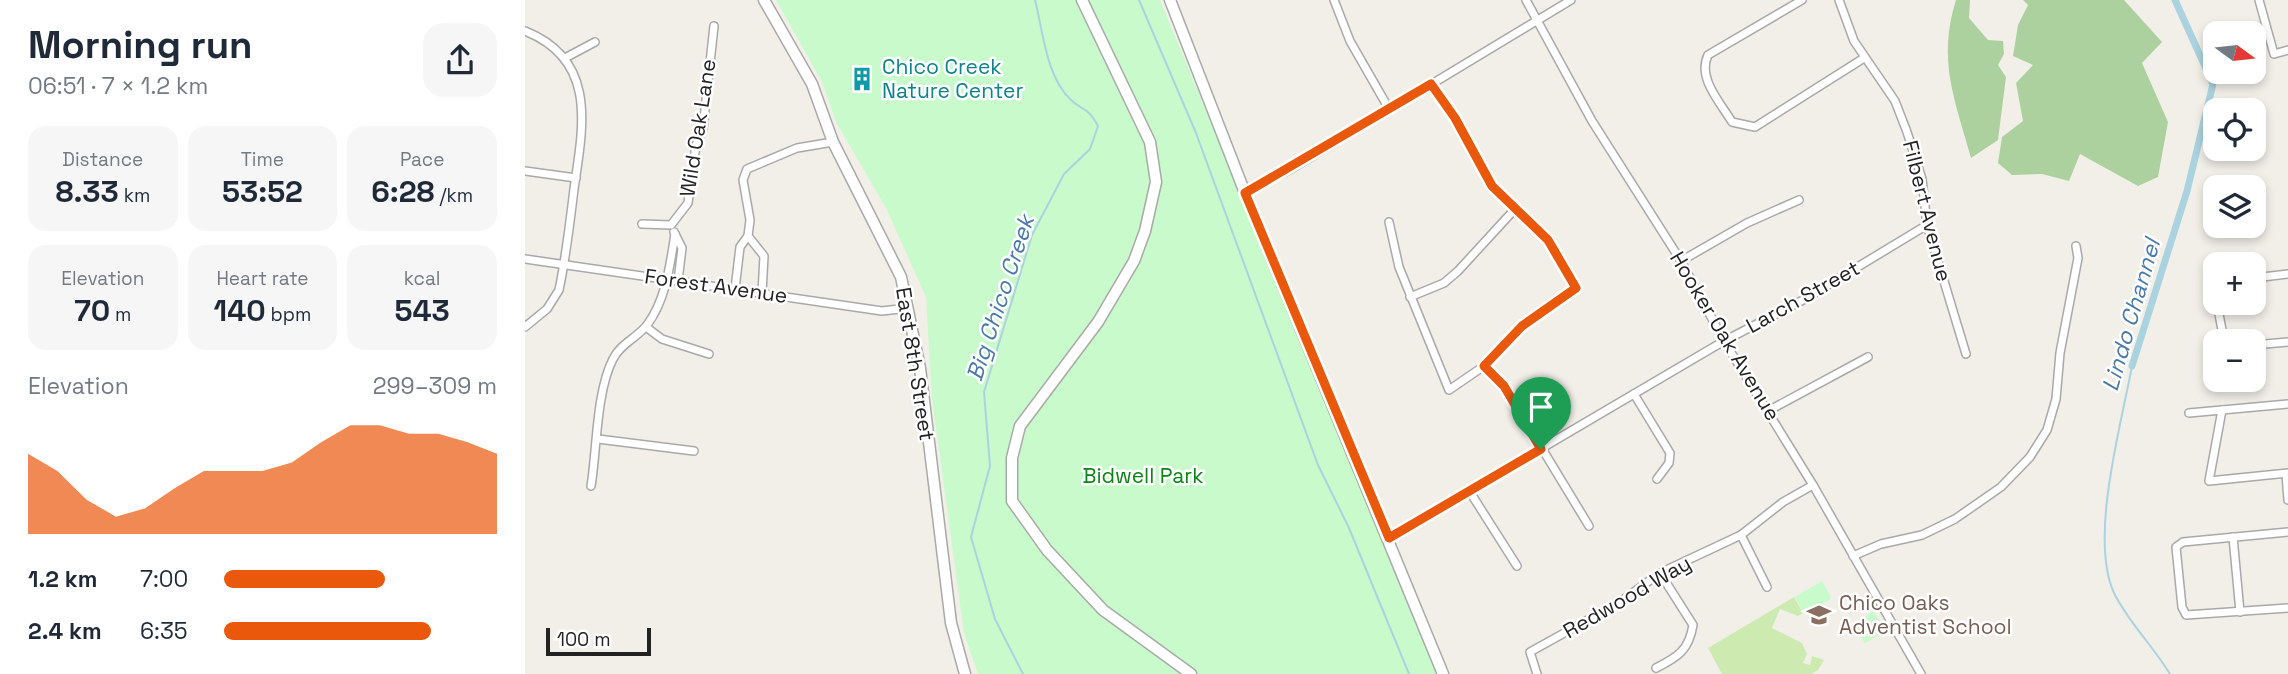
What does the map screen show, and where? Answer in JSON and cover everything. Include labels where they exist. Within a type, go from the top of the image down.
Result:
[{"type":"street","name":"East 8th Street","points":[[764,0],[812,84],[832,142],[895,261],[920,369],[951,624],[965,674]]},
{"type":"street","points":[[1081,0],[1150,142],[1156,182],[1145,231],[1134,261],[1098,322],[1020,426],[1011,458],[1012,501],[1047,550],[1103,610],[1191,674]]},
{"type":"street","points":[[1170,0],[1245,193],[1443,674]]},
{"type":"street","points":[[1334,0],[1350,41],[1389,109]]},
{"type":"street","name":"Hooker Oak Avenue","points":[[1525,0],[1592,121],[1681,261],[1724,341],[1813,485],[1921,674]]},
{"type":"street","points":[[1245,193],[1571,0]]},
{"type":"street","points":[[1802,0],[1708,55],[1703,65],[1704,75],[1733,122],[1755,127],[1864,58]]},
{"type":"street","name":"Filbert Avenue","points":[[1839,0],[1845,23],[1864,58],[1895,101],[1907,132],[1922,179],[1927,225],[1966,354]]},
{"type":"street","points":[[2259,0],[2274,54],[2288,50]]},
{"type":"street","name":"Wild Oak Lane","points":[[671,225],[688,203],[696,145],[703,128],[714,26]]},
{"type":"street","points":[[525,31],[565,58],[578,84],[584,117],[559,290],[547,309],[525,327]]},
{"type":"street","points":[[565,58],[594,42]]},
{"type":"street","points":[[1389,222],[1399,267],[1449,390],[1484,366],[1522,326],[1576,288],[1548,240],[1535,224],[1514,210],[1492,186],[1455,118],[1431,84]]},
{"type":"street","points":[[736,289],[740,247],[748,236],[750,215],[743,174],[747,169],[797,148],[832,142]]},
{"type":"street","points":[[525,172],[576,178]]},
{"type":"street","points":[[1681,261],[1747,223],[1799,200]]},
{"type":"street","points":[[1410,297],[1444,283],[1514,210]]},
{"type":"street","name":"Wild Oak Lane","points":[[642,223],[671,225]]},
{"type":"street","name":"Wild Oak Lane","points":[[671,225],[682,248],[678,281]]},
{"type":"street","name":"Larch Street","points":[[1389,538],[1724,341],[1803,300],[1927,225]]},
{"type":"street","points":[[591,486],[605,386],[613,359],[629,339],[646,327],[658,307],[667,279],[675,234]]},
{"type":"street","points":[[748,236],[764,256],[762,293]]},
{"type":"street","points":[[1853,556],[1881,544],[1922,535],[1955,519],[2001,486],[2030,457],[2047,430],[2056,399],[2060,353],[2078,258],[2076,246]]},
{"type":"street","name":"Forest Avenue","points":[[525,259],[882,311],[908,308]]},
{"type":"street","points":[[2266,277],[2288,274]]},
{"type":"street","points":[[646,327],[662,340],[709,354]]},
{"type":"street","points":[[2266,344],[2288,342]]},
{"type":"street","points":[[1768,411],[1868,357]]},
{"type":"street","points":[[1484,366],[1504,386],[1589,526]]},
{"type":"street","points":[[1634,394],[1670,453],[1669,463],[1657,479]]},
{"type":"street","points":[[2189,413],[2288,404]]},
{"type":"street","points":[[2222,410],[2209,481],[2287,473],[2288,500]]},
{"type":"street","points":[[598,439],[694,452]]},
{"type":"street","name":"Redwood Way","points":[[1537,674],[1530,652],[1620,602],[1660,573],[1741,535],[1783,502],[1813,485]]},
{"type":"street","points":[[1470,492],[1517,566]]},
{"type":"street","points":[[2288,532],[2183,542],[2176,547],[2182,607],[2186,615],[2288,608]]},
{"type":"street","points":[[1741,535],[1767,587]]},
{"type":"street","points":[[2234,537],[2240,612]]},
{"type":"street","points":[[1656,668],[1680,656],[1690,642],[1693,625],[1660,573]]},
{"type":"green space","name":"Bidwell Park","points":[[776,0],[1160,0],[1440,674],[978,674],[964,633],[932,398],[926,297],[886,208],[836,122],[822,82]]},
{"type":"green space","points":[[1956,0],[1970,0],[1969,18],[1988,40],[2003,41],[2004,54],[1998,65],[2006,77],[1998,140],[1971,158],[1954,98],[1948,61],[1948,42]]},
{"type":"green space","points":[[2023,0],[2124,0],[2162,42],[2142,63],[2168,122],[2158,177],[2138,186],[2080,154],[2069,181],[2042,174],[2012,175],[1998,163],[2002,137],[2023,121],[2016,83],[2033,65],[2013,56],[2018,25],[2028,5]]},
{"type":"green space","points":[[1822,581],[1830,600],[1803,612],[1795,597]]},
{"type":"green space","points":[[1794,597],[1803,613],[1798,616],[1780,609],[1772,628],[1802,643],[1807,654],[1803,663],[1810,665],[1812,656],[1824,660],[1818,670],[1811,674],[1722,674],[1708,648]]},
{"type":"green space","points":[[1873,610],[1884,629],[1883,633],[1865,643],[1854,628],[1863,623],[1862,620]]},
{"type":"waterway","name":"Big Chico Creek","points":[[1023,674],[995,619],[971,537],[990,466],[984,392],[1032,235],[1064,174],[1090,149],[1098,126],[1088,112],[1071,100],[1056,79],[1035,0]]},
{"type":"waterway","points":[[1139,0],[1196,133],[1318,465],[1349,528],[1409,674]]},
{"type":"waterway","name":"Lindo Channel","points":[[2132,366],[2187,191],[2213,84],[2175,0]]},
{"type":"waterway","name":"Lindo Channel","points":[[2132,366],[2109,483],[2105,545],[2108,572],[2121,606],[2170,674]]},
{"type":"place","name":"Chico Creek Nature Center","points":[[862,79]]},
{"type":"place","name":"Chico Oaks Adventist School","points":[[1819,615]]},
{"type":"route","points":[[1431,84],[1455,118],[1492,186],[1514,210],[1535,224],[1548,240],[1576,288],[1522,326],[1484,366],[1504,386],[1541,449],[1389,538],[1245,193],[1291,169],[1431,84]]}]
